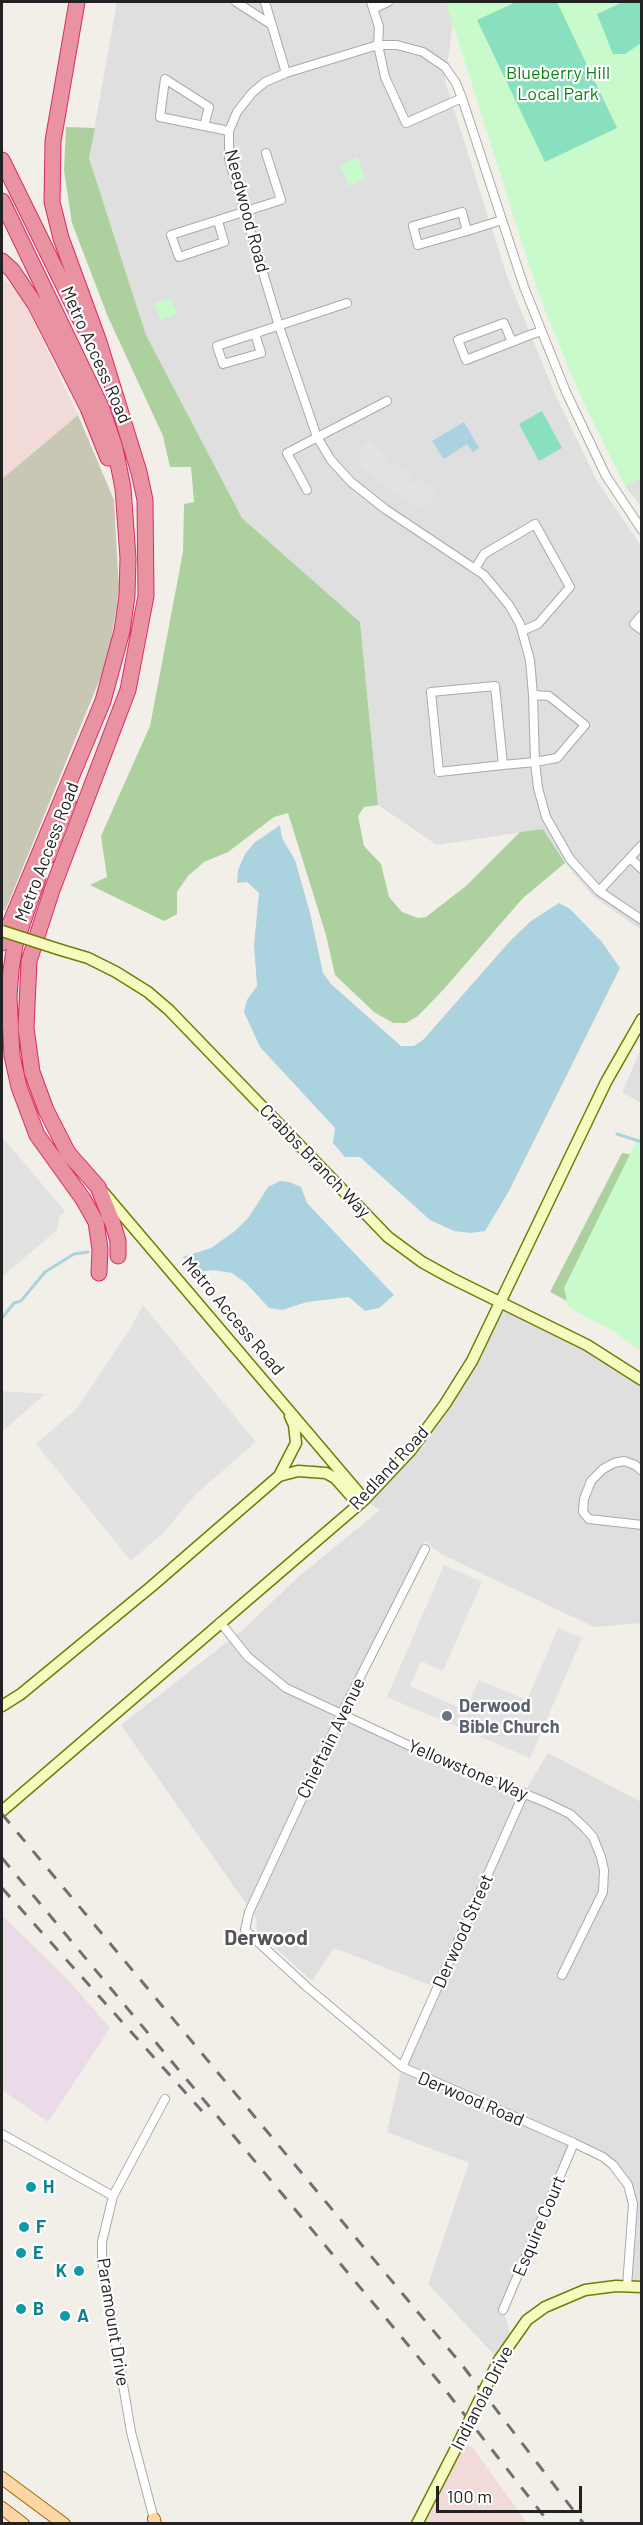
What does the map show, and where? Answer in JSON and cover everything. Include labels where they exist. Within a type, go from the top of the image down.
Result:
[{"type":"highway","points":[[77,2],[53,141],[52,202],[61,238],[99,342],[109,378]]},
{"type":"highway","name":"Metro Access Road","points":[[2,160],[109,378],[128,433],[145,500],[146,596],[128,690],[44,912],[29,961],[26,982],[26,1028],[29,1054],[40,1096],[68,1153],[98,1187]]},
{"type":"highway","name":"Metro Access Road","points":[[2,201],[102,409],[115,448],[123,488],[127,540],[127,596],[122,631],[109,684],[2,942]]},
{"type":"highway","points":[[2,261],[12,270],[35,304],[88,408],[109,462],[127,540]]},
{"type":"highway","points":[[90,734],[61,825],[32,894],[15,945],[9,997],[12,1056],[19,1087],[38,1135],[83,1199],[96,1222],[100,1249],[99,1273]]},
{"type":"highway","points":[[98,1187],[118,1241],[118,1256]]},
{"type":"main road","name":"Crabbs Branch Way","points":[[2,931],[88,958],[148,992],[169,1010],[388,1237],[422,1262],[587,1345],[642,1380]]},
{"type":"main road","name":"Redland Road","points":[[2,1811],[361,1501],[411,1450],[445,1404],[472,1361],[606,1082],[642,1019]]},
{"type":"main road","name":"Metro Access Road","points":[[98,1187],[288,1410],[361,1501]]},
{"type":"main road","points":[[2,1706],[21,1694],[152,1586],[279,1476],[296,1443],[294,1425],[288,1410]]},
{"type":"main road","points":[[279,1476],[298,1471],[326,1473],[361,1501]]},
{"type":"main road","name":"Indianola Drive","points":[[417,2523],[499,2360],[527,2320],[545,2307],[585,2290],[642,2287]]},
{"type":"main road","points":[[2,2478],[64,2523]]},
{"type":"main road","points":[[2,2508],[23,2523]]},
{"type":"street","points":[[236,2],[272,25]]},
{"type":"street","points":[[265,2],[286,72]]},
{"type":"street","points":[[388,2],[372,5],[379,27],[378,45],[385,77],[406,123],[462,98]]},
{"type":"street","name":"Needwood Road","points":[[642,530],[606,476],[566,392],[541,331],[462,98],[456,83],[445,67],[423,52],[397,45],[378,45],[286,72],[266,82],[252,93],[237,112],[229,131],[229,159],[279,326],[317,437],[331,460],[351,482],[385,509],[475,569],[498,589],[522,631],[530,660],[535,762],[538,788],[546,817],[570,859],[599,891],[642,920]]},
{"type":"street","points":[[204,126],[209,107],[165,79],[160,117],[204,126],[229,131]]},
{"type":"street","points":[[218,221],[224,242],[179,257],[171,235],[281,200],[266,153]]},
{"type":"street","points":[[467,231],[462,212],[413,226],[418,246],[467,231],[502,220]]},
{"type":"street","points":[[255,334],[261,353],[223,364],[217,346],[347,303]]},
{"type":"street","points":[[512,342],[504,323],[458,340],[466,360],[541,331]]},
{"type":"street","points":[[307,490],[287,453],[387,401]]},
{"type":"street","points":[[475,569],[484,554],[535,524],[570,587],[538,624],[522,631]]},
{"type":"street","points":[[642,615],[634,624],[642,630]]},
{"type":"street","points":[[503,765],[495,686],[431,692],[439,772],[535,762],[558,758],[585,725],[549,696],[533,695]]},
{"type":"street","points":[[599,891],[642,845]]},
{"type":"street","points":[[630,858],[642,869]]},
{"type":"street","points":[[642,1471],[624,1461],[603,1469],[591,1481],[584,1499],[583,1512],[589,1519],[642,1525]]},
{"type":"street","name":"Chieftain Avenue","points":[[245,1930],[249,1912],[341,1715],[425,1549]]},
{"type":"street","name":"Yellowstone Way","points":[[220,1622],[248,1657],[274,1681],[341,1715],[440,1760],[570,1814],[585,1828],[598,1847],[604,1870],[603,1892],[562,1975]]},
{"type":"street","name":"Derwood Street","points":[[402,2067],[524,1793]]},
{"type":"street","name":"Derwood Road","points":[[245,1930],[307,1987],[402,2067],[574,2143],[608,2161],[624,2177],[633,2204],[627,2286]]},
{"type":"street","name":"Paramount Drive","points":[[154,2522],[131,2432],[101,2254],[103,2228],[113,2196],[165,2099]]},
{"type":"street","points":[[2,2134],[113,2196]]},
{"type":"street","name":"Esquire Court","points":[[503,2310],[574,2143]]},
{"type":"shaded area","points":[[117,2],[447,2],[453,21],[445,81],[507,276],[554,392],[596,479],[641,546],[641,930],[593,896],[565,863],[543,829],[437,845],[378,805],[360,622],[242,518],[146,335],[89,158]]},
{"type":"shaded area","points":[[2,277],[21,295],[78,415],[2,479]]},
{"type":"shaded area","points":[[78,415],[114,500],[119,591],[108,659],[5,911],[2,910],[2,479]]},
{"type":"shaded area","points":[[369,440],[390,459],[386,464],[389,467],[394,463],[412,475],[409,481],[413,484],[417,479],[436,491],[427,507],[422,505],[418,510],[356,462],[361,457],[357,452]]},
{"type":"shaded area","points":[[641,478],[641,506],[625,486]]},
{"type":"shaded area","points":[[641,1049],[641,1103],[622,1092]]},
{"type":"shaded area","points":[[2,1137],[65,1211],[59,1218],[57,1230],[2,1277]]},
{"type":"shaded area","points":[[501,1301],[641,1380],[641,1623],[594,1627],[441,1554],[425,1541],[341,1715],[524,1793],[548,1753],[641,1802],[641,2287],[627,2286],[633,2204],[628,2185],[613,2165],[575,2143],[503,2309],[512,2340],[499,2360],[428,2284],[469,2163],[387,2132],[402,2067],[438,1988],[334,1948],[312,1981],[257,1931],[256,1918],[121,1725],[245,1628],[297,1578],[380,1510],[364,1500],[445,1404]]},
{"type":"shaded area","points":[[143,1305],[256,1442],[196,1494],[163,1533],[131,1561],[36,1444],[76,1409],[131,1327]]},
{"type":"shaded area","points":[[2,1391],[45,1394],[2,1432]]},
{"type":"shaded area","points":[[444,1565],[482,1582],[443,1671],[421,1661],[410,1686],[465,1710],[479,1680],[527,1700],[558,1628],[582,1638],[530,1758],[387,1697]]},
{"type":"shaded area","points":[[2,1915],[70,1982],[110,2028],[48,2122],[2,2090]]},
{"type":"shaded area","points":[[460,2439],[473,2448],[527,2523],[417,2524]]},
{"type":"green space","name":"Blueberry Hill Local Park","points":[[446,2],[641,2],[642,478],[625,486],[582,399],[547,316]]},
{"type":"green space","points":[[516,2],[557,2],[617,128],[545,162],[477,20]]},
{"type":"green space","points":[[623,2],[641,2],[641,43],[625,54],[613,54],[597,14]]},
{"type":"green space","points":[[66,127],[95,128],[89,158],[146,335],[242,518],[360,622],[378,805],[364,807],[358,816],[364,846],[381,864],[389,897],[402,912],[418,918],[426,917],[466,886],[520,832],[543,829],[565,863],[523,898],[443,990],[418,1016],[406,1023],[393,1023],[374,1012],[335,975],[326,935],[288,813],[274,817],[228,852],[204,862],[188,876],[177,892],[177,914],[164,921],[90,885],[107,877],[101,836],[150,726],[183,552],[184,504],[194,502],[191,467],[170,467],[163,436],[108,317],[72,223],[64,171]]},
{"type":"green space","points":[[357,157],[366,179],[349,186],[340,165]]},
{"type":"green space","points":[[170,298],[177,314],[160,320],[154,303]]},
{"type":"green space","points":[[542,411],[562,448],[539,461],[519,424]]},
{"type":"green space","points":[[641,1132],[641,1351],[613,1331],[568,1307],[564,1288]]},
{"type":"green space","points":[[622,1153],[641,1156],[573,1304],[550,1292]]},
{"type":"water","points":[[464,422],[479,448],[473,452],[467,444],[444,459],[432,441]]},
{"type":"water","points":[[280,825],[282,838],[295,860],[310,913],[323,973],[331,984],[401,1046],[414,1046],[424,1039],[510,941],[531,921],[559,903],[570,909],[602,942],[620,968],[509,1191],[485,1231],[470,1233],[454,1231],[430,1220],[360,1157],[345,1157],[333,1143],[335,1128],[260,1047],[244,1012],[247,1000],[257,986],[254,945],[259,893],[247,882],[237,883],[238,870],[245,854],[254,843]]},
{"type":"water","points":[[280,1181],[301,1187],[307,1203],[394,1295],[379,1308],[365,1311],[349,1297],[307,1302],[282,1310],[269,1308],[246,1283],[232,1273],[213,1270],[194,1272],[183,1257],[211,1248],[235,1231],[249,1217],[268,1187]]},
{"type":"waterway","points":[[617,1134],[642,1142]]},
{"type":"waterway","points":[[2,1318],[14,1303],[21,1301],[45,1272],[74,1254],[88,1252]]},
{"type":"railway","points":[[2,1814],[462,2365],[584,2524]]},
{"type":"railway","points":[[2,1858],[439,2382],[550,2524]]},
{"type":"railway","points":[[2,1888],[202,2111]]},
{"type":"place","name":"Derwood Bible Church","points":[[447,1716]]},
{"type":"place","name":"H","points":[[31,2187]]},
{"type":"place","name":"F","points":[[24,2227]]},
{"type":"place","name":"E","points":[[21,2253]]},
{"type":"place","name":"K","points":[[79,2271]]},
{"type":"place","name":"B","points":[[21,2309]]},
{"type":"place","name":"A","points":[[65,2316]]},
{"type":"district","name":"Derwood","points":[[266,1938]]}]
